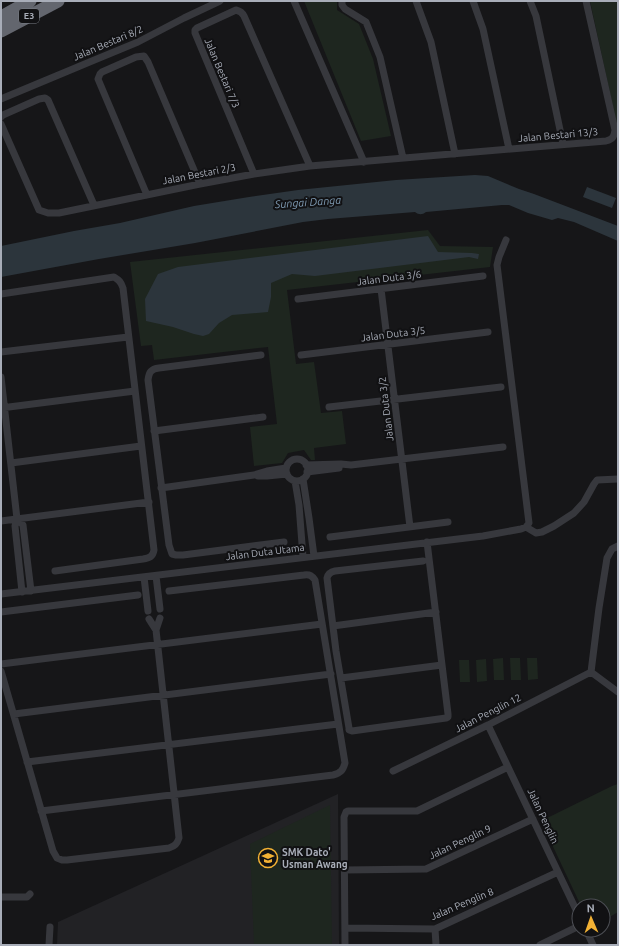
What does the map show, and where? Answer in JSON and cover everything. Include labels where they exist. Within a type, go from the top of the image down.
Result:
[{"type":"highway","name":"E3","points":[[1,17],[30,1]]},
{"type":"highway","name":"E3","points":[[1,31],[58,1]]},
{"type":"street","name":"Jalan Bestari 8/2","points":[[1,99],[138,42],[220,1]]},
{"type":"street","points":[[294,1],[364,162]]},
{"type":"street","points":[[342,1],[342,5],[345,9],[366,22],[380,57],[403,158]]},
{"type":"street","points":[[416,1],[431,42],[455,154]]},
{"type":"street","points":[[473,1],[483,29],[509,149]]},
{"type":"street","points":[[530,1],[536,16],[563,144]]},
{"type":"street","name":"Jalan Bestari 13/3","points":[[364,162],[611,140],[614,136],[614,124],[586,1]]},
{"type":"street","name":"Jalan Bestari 7/3","points":[[254,174],[195,33],[197,28],[236,10],[239,10],[244,16],[310,166]]},
{"type":"street","points":[[147,194],[98,79],[102,72],[136,57],[144,56],[148,62],[200,184]]},
{"type":"street","points":[[1,117],[45,98],[49,103],[94,205]]},
{"type":"street","name":"Jalan Bestari 2/3","points":[[1,124],[39,210],[48,213],[59,213],[147,194],[254,174],[310,166],[364,162]]},
{"type":"street","points":[[506,240],[497,265],[527,525],[536,533],[542,532],[554,526],[574,513],[584,502],[597,480],[618,479]]},
{"type":"street","name":"Jalan Duta 3/6","points":[[298,299],[483,276]]},
{"type":"street","points":[[1,294],[114,278],[121,283],[123,288],[154,544],[153,555],[149,558],[143,559],[55,571]]},
{"type":"street","name":"Jalan Duta 3/2","points":[[381,289],[410,526]]},
{"type":"street","name":"Jalan Duta 3/5","points":[[301,355],[488,332]]},
{"type":"street","points":[[1,352],[128,336]]},
{"type":"street","points":[[260,355],[159,368],[151,371],[148,380],[161,488],[169,545],[172,554],[183,555],[284,542]]},
{"type":"street","points":[[1,377],[3,408],[18,519],[15,526],[22,592]]},
{"type":"street","points":[[328,407],[501,387]]},
{"type":"street","points":[[3,408],[135,391]]},
{"type":"street","points":[[154,431],[263,418]]},
{"type":"street","points":[[11,463],[141,446]]},
{"type":"street","points":[[307,469],[503,447]]},
{"type":"street","points":[[294,460],[301,460],[307,469],[306,476],[303,479],[295,481],[290,479],[287,471],[288,464],[294,460]]},
{"type":"street","points":[[161,488],[254,475],[267,471],[287,471]]},
{"type":"street","points":[[303,479],[314,556]]},
{"type":"street","points":[[295,481],[304,557]]},
{"type":"street","points":[[1,521],[149,502]]},
{"type":"street","points":[[18,519],[23,525],[31,591]]},
{"type":"street","points":[[330,537],[448,522]]},
{"type":"street","name":"Jalan Duta Utama","points":[[1,594],[483,536],[521,529],[527,525]]},
{"type":"street","points":[[423,561],[335,571],[329,573],[327,578],[333,626],[350,730],[355,731],[448,717],[427,542]]},
{"type":"street","points":[[618,546],[612,549],[607,558],[591,672],[618,692]]},
{"type":"street","points":[[41,811],[338,774],[342,772],[345,763],[315,580],[313,577],[308,574],[169,591]]},
{"type":"street","points":[[156,576],[160,609]]},
{"type":"street","points":[[144,577],[148,611]]},
{"type":"street","points":[[1,612],[138,595]]},
{"type":"street","points":[[333,626],[436,612]]},
{"type":"street","points":[[1,671],[54,855],[62,860],[170,848],[176,844],[179,838],[157,645],[156,630],[160,618]]},
{"type":"street","points":[[149,619],[156,630]]},
{"type":"street","points":[[1,664],[322,624]]},
{"type":"street","points":[[341,678],[442,665]]},
{"type":"street","name":"Jalan Penglin 12","points":[[393,771],[488,725],[591,672]]},
{"type":"street","points":[[14,714],[330,674]]},
{"type":"street","points":[[27,762],[338,724]]},
{"type":"street","name":"Jalan Penglin","points":[[488,725],[571,899]]},
{"type":"street","points":[[345,945],[344,817],[346,812],[417,811],[508,766]]},
{"type":"street","name":"Jalan Penglin 9","points":[[344,870],[426,869],[533,819]]},
{"type":"street","name":"Jalan Penglin 8","points":[[345,928],[435,929],[558,872]]},
{"type":"street","points":[[2,896],[27,897],[30,894]]},
{"type":"street","points":[[49,945],[50,927]]},
{"type":"street","points":[[435,929],[436,945]]},
{"type":"street","points":[[540,945],[571,930]]},
{"type":"shaded area","points":[[304,1],[337,1],[337,10],[359,24],[373,59],[391,136],[361,141]]},
{"type":"shaded area","points":[[590,1],[618,1],[618,130]]},
{"type":"shaded area","points":[[428,230],[440,246],[493,247],[490,267],[287,290],[296,364],[314,362],[321,413],[342,411],[346,444],[314,448],[315,460],[311,460],[304,450],[288,453],[282,463],[254,466],[250,427],[277,424],[268,347],[154,360],[152,345],[141,346],[130,262]]},
{"type":"shaded area","points":[[503,658],[504,680],[494,680],[493,659]]},
{"type":"shaded area","points":[[510,658],[520,658],[521,680],[511,680]]},
{"type":"shaded area","points":[[527,658],[537,658],[538,679],[528,680]]},
{"type":"shaded area","points":[[486,659],[487,681],[477,682],[476,660]]},
{"type":"shaded area","points":[[459,660],[469,660],[470,682],[460,682]]},
{"type":"shaded area","points":[[618,784],[618,912],[611,916],[611,898],[577,898],[541,821]]},
{"type":"shaded area","name":"SMK Dato' Usman Awang","points":[[338,794],[339,945],[57,945],[58,922]]},
{"type":"shaded area","points":[[330,805],[332,945],[254,945],[250,844]]},
{"type":"water","name":"Sungai Danga","points":[[475,175],[488,176],[618,226],[618,241],[574,222],[558,218],[552,220],[528,213],[509,205],[502,205],[426,212],[423,214],[418,214],[415,212],[303,222],[195,243],[1,277],[1,246],[120,223],[194,206],[249,197],[298,190],[396,180]]},
{"type":"water","points":[[587,187],[616,198],[612,208],[583,197]]},
{"type":"water","points":[[428,236],[438,252],[479,254],[478,259],[469,257],[315,276],[292,274],[271,283],[271,297],[268,312],[232,315],[219,323],[209,334],[203,336],[146,321],[145,299],[158,274],[178,267]]},
{"type":"place","name":"SMK Dato' Usman Awang","points":[[268,858]]}]
